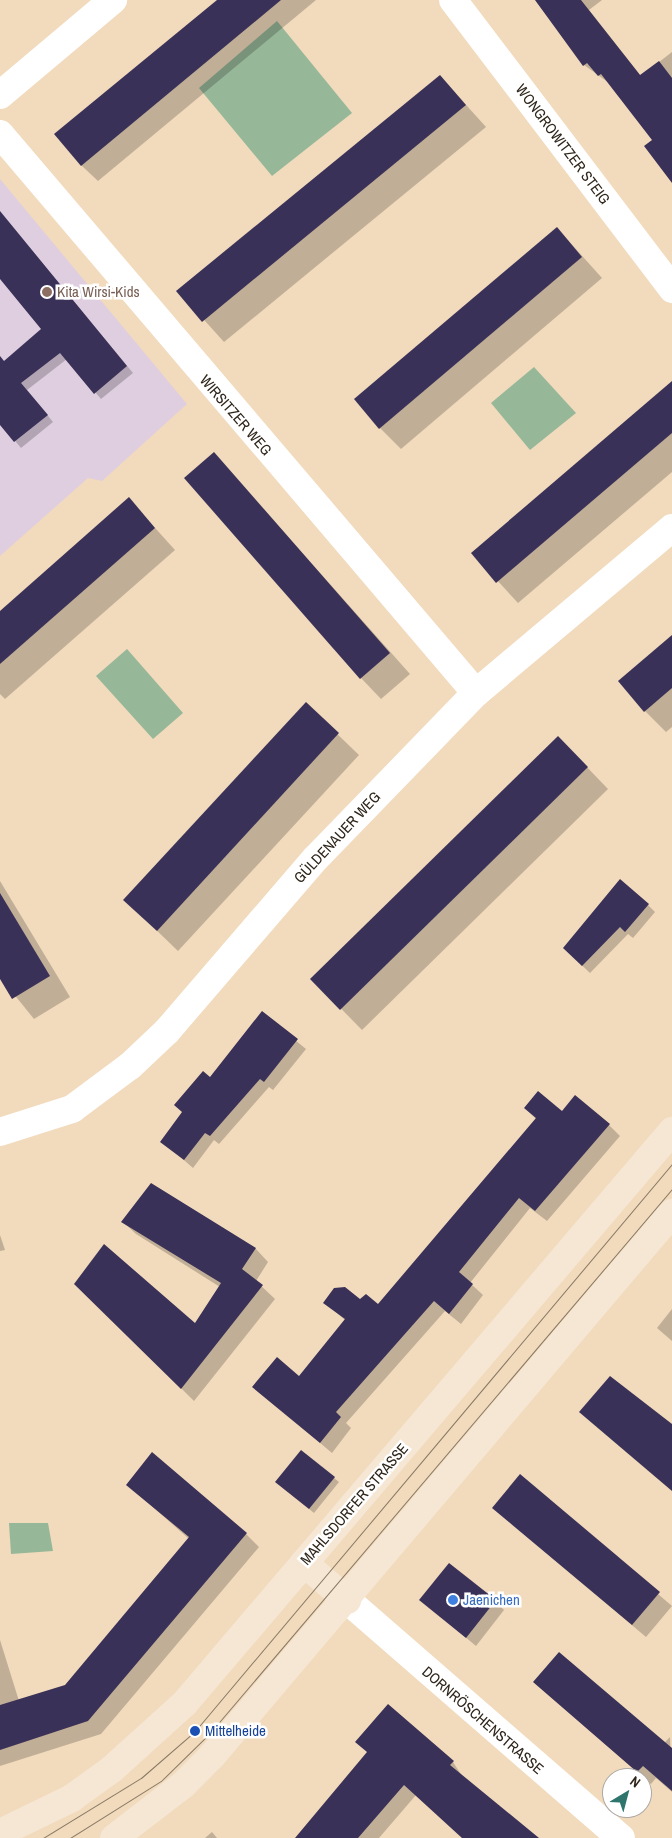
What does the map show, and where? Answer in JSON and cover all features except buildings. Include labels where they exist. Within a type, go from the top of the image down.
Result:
[{"type":"main road","name":"MAHLSDORFER STRASSE","points":[[0,1833],[72,1798],[148,1738],[184,1704],[672,1131]]},
{"type":"main road","points":[[114,1838],[184,1784],[347,1600],[672,1213]]},
{"type":"main road","points":[[304,1563],[347,1600]]},
{"type":"street","points":[[0,95],[113,0]]},
{"type":"street","name":"WONGROWITZER STEIG","points":[[453,0],[672,289]]},
{"type":"street","name":"WIRSITZER WEG","points":[[0,134],[476,693]]},
{"type":"street","name":"GÜLDENAUER WEG","points":[[0,1132],[72,1109],[130,1066],[167,1030],[316,858],[476,693],[672,528]]},
{"type":"street","name":"DORNRÖSCHENSTRASSE","points":[[347,1600],[621,1838]]},
{"type":"shaded area","name":"Kita Wirsi-Kids","points":[[0,179],[187,404],[102,481],[88,478],[0,556]]},
{"type":"green space","points":[[277,21],[352,113],[272,176],[199,88]]},
{"type":"green space","points":[[534,367],[576,413],[530,450],[491,403]]},
{"type":"green space","points":[[127,649],[183,713],[153,739],[96,676]]},
{"type":"green space","points":[[9,1523],[48,1523],[53,1551],[11,1554]]},
{"type":"tram line","points":[[43,1838],[141,1778],[195,1731],[672,1164]]},
{"type":"tram line","points":[[70,1838],[161,1781],[209,1734],[672,1189]]},
{"type":"place","name":"Kita Wirsi-Kids","points":[[47,292]]},
{"type":"place","name":"Jaenichen","points":[[453,1600]]},
{"type":"place","name":"Mittelheide","points":[[195,1731]]}]
